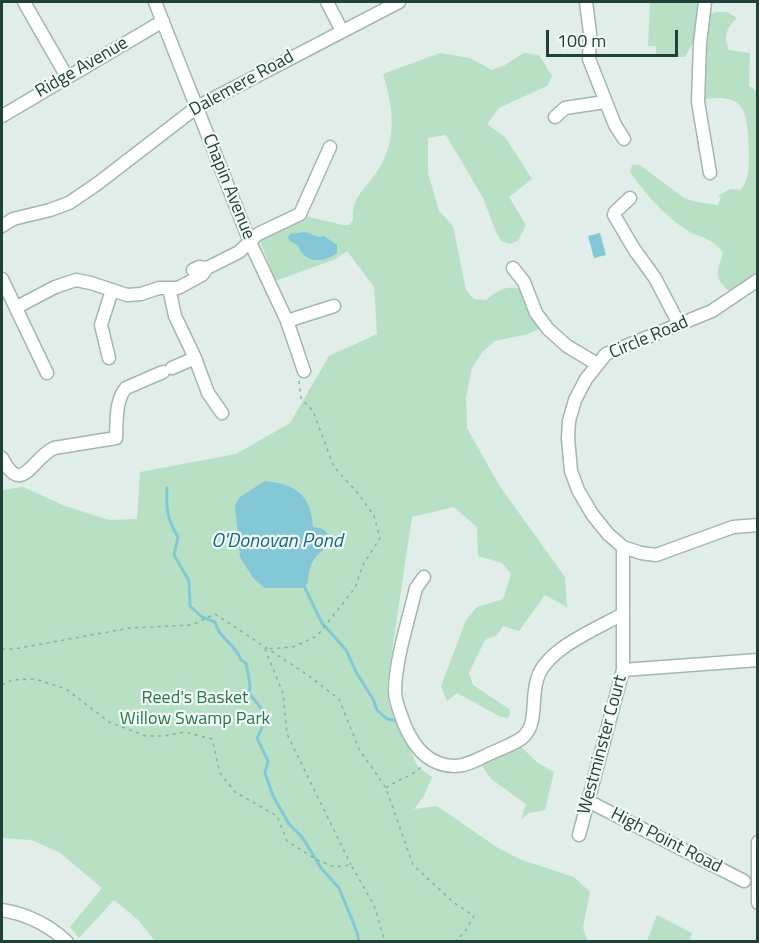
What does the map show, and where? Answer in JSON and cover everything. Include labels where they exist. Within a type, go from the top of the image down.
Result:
[{"type":"street","points":[[24,2],[67,77]]},
{"type":"street","name":"Chapin Avenue","points":[[155,2],[250,242],[287,321],[303,369]]},
{"type":"street","points":[[327,2],[342,31]]},
{"type":"street","name":"Dalemere Road","points":[[2,226],[13,219],[69,203],[197,107],[399,2]]},
{"type":"street","points":[[586,2],[590,33],[589,59],[605,102],[624,139]]},
{"type":"street","points":[[705,2],[700,44],[698,102],[710,173]]},
{"type":"street","name":"Ridge Avenue","points":[[2,116],[163,21]]},
{"type":"street","points":[[555,117],[565,108],[605,102]]},
{"type":"street","points":[[16,307],[55,287],[76,280],[127,295],[141,294],[159,288],[178,288],[202,275],[207,268],[239,252],[258,234],[300,214],[330,147]]},
{"type":"street","points":[[630,198],[614,215],[649,269],[679,324]]},
{"type":"street","points":[[193,270],[199,267],[207,268]]},
{"type":"street","points":[[513,268],[524,282],[536,313],[548,329],[567,346],[597,364]]},
{"type":"street","points":[[2,279],[47,373]]},
{"type":"street","name":"Circle Road","points":[[623,547],[608,534],[592,514],[578,490],[571,471],[568,438],[569,421],[575,400],[597,364],[606,354],[712,311],[758,280]]},
{"type":"street","points":[[169,288],[175,316],[195,358],[208,393],[222,413]]},
{"type":"street","points":[[109,358],[101,325],[112,291]]},
{"type":"street","points":[[287,321],[334,306]]},
{"type":"street","points":[[2,458],[9,471],[21,476],[47,451],[54,448],[116,438],[122,391],[195,358]]},
{"type":"street","points":[[623,547],[656,555],[732,527],[758,525]]},
{"type":"street","name":"Westminster Court","points":[[579,835],[623,670],[623,547]]},
{"type":"street","points":[[424,577],[416,588],[396,677],[395,694],[401,715],[419,752],[442,764],[455,766],[466,764],[520,739],[530,728],[535,684],[550,657],[623,614]]},
{"type":"street","points":[[623,670],[758,660]]},
{"type":"street","name":"High Point Road","points":[[588,801],[744,881]]},
{"type":"street","points":[[757,903],[758,842]]},
{"type":"street","points":[[2,910],[39,922],[67,942]]},
{"type":"path","points":[[265,649],[292,646],[317,636],[356,588],[363,565],[380,538],[374,516],[357,492],[334,467],[313,411],[301,398],[298,386],[303,369]]},
{"type":"path","points":[[2,649],[14,649],[130,628],[192,625],[215,614],[306,674],[339,699],[359,749],[386,788],[413,866],[453,902],[474,916],[464,933],[454,942]]},
{"type":"path","points":[[265,649],[283,693],[287,734],[351,865],[374,905],[385,942]]},
{"type":"path","points":[[2,685],[12,680],[35,680],[66,689],[109,722],[146,736],[164,736],[185,732],[212,739],[220,773],[235,792],[277,816],[287,841],[316,860],[335,867],[351,865]]},
{"type":"path","points":[[386,788],[395,781],[416,773],[429,759]]},
{"type":"green space","points":[[650,2],[701,2],[696,38],[685,57],[656,57],[656,46],[648,46]]},
{"type":"green space","points":[[727,12],[737,18],[730,25],[727,33],[727,45],[729,50],[750,53],[749,86],[757,91],[757,276],[730,292],[721,282],[718,274],[723,253],[720,248],[670,218],[630,172],[632,165],[640,165],[684,198],[718,205],[721,197],[718,196],[730,189],[740,190],[744,184],[749,159],[748,129],[742,108],[729,99],[703,99],[703,52],[708,15]]},
{"type":"green space","name":"Reed's Basket Willow Swamp Park","points":[[440,53],[470,58],[492,70],[524,53],[539,55],[552,76],[547,86],[499,108],[487,124],[505,137],[532,179],[509,197],[526,225],[518,241],[510,244],[501,241],[483,198],[446,135],[428,138],[428,173],[439,211],[453,226],[466,290],[474,299],[486,300],[505,289],[520,289],[529,300],[541,328],[528,334],[495,341],[483,351],[472,368],[466,397],[467,428],[499,485],[565,577],[567,607],[545,595],[519,631],[503,626],[497,635],[485,640],[469,673],[473,685],[509,709],[508,718],[501,717],[457,693],[447,701],[441,686],[466,620],[477,607],[503,599],[511,574],[502,563],[478,556],[477,527],[454,507],[412,517],[387,685],[389,704],[418,767],[432,777],[424,796],[414,809],[437,806],[498,848],[522,860],[574,877],[590,892],[583,928],[588,941],[155,941],[138,920],[114,900],[79,938],[70,927],[102,888],[59,852],[31,840],[2,838],[2,490],[23,487],[65,506],[109,520],[137,519],[140,472],[236,454],[290,423],[329,356],[377,334],[374,287],[347,251],[336,259],[275,281],[261,243],[262,240],[305,216],[349,225],[353,220],[356,201],[382,164],[390,139],[392,126],[390,101],[383,74]]},
{"type":"green space","points":[[520,746],[538,763],[554,772],[545,810],[529,813],[521,819],[526,804],[491,779],[481,764]]},
{"type":"green space","points":[[657,915],[692,933],[689,941],[647,941]]},
{"type":"water","points":[[305,232],[319,237],[324,236],[337,245],[337,253],[321,260],[305,256],[288,237],[290,234]]},
{"type":"water","points":[[600,233],[606,255],[594,258],[588,236]]},
{"type":"water","name":"O'Donovan Pond","points":[[265,481],[285,485],[300,493],[309,507],[313,527],[323,529],[331,537],[330,546],[313,561],[308,583],[302,588],[265,588],[253,578],[240,557],[235,505],[240,497]]},
{"type":"waterway","points":[[167,488],[168,514],[178,537],[174,555],[189,581],[190,606],[202,617],[215,622],[220,633],[235,649],[241,660],[246,663],[249,693],[262,709],[265,718],[257,738],[268,761],[265,773],[273,796],[289,824],[302,837],[321,868],[339,888],[359,942]]},
{"type":"waterway","points":[[304,586],[322,623],[346,650],[377,710],[387,719],[397,721]]}]
